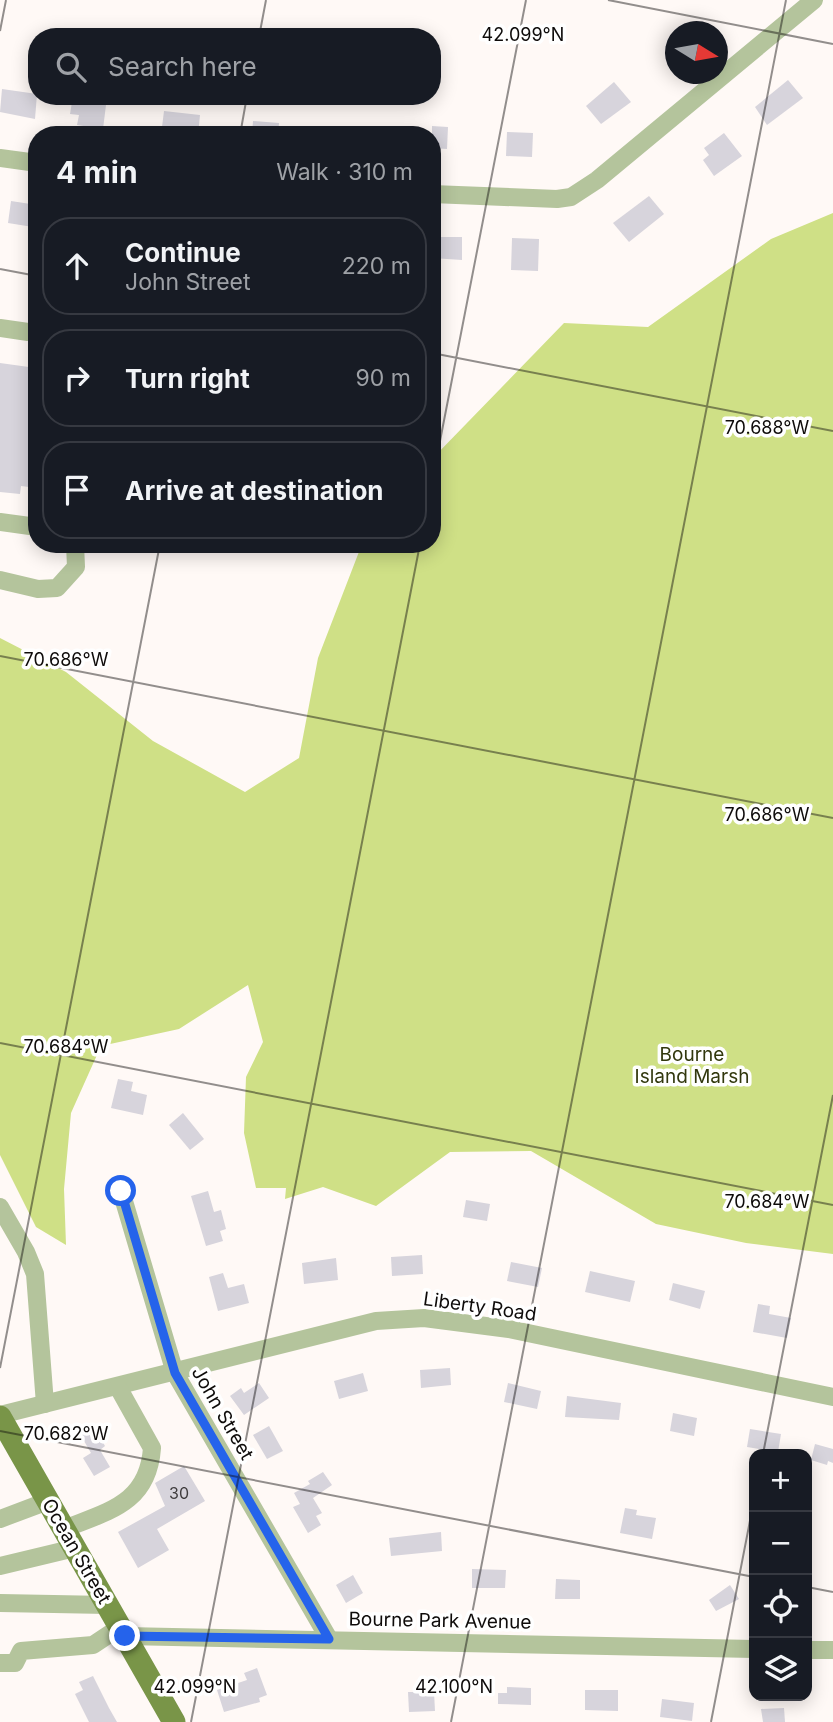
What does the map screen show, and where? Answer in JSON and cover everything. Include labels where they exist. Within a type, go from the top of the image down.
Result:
[{"type":"main road","name":"Ocean Street","points":[[0,1416],[174,1722]]},
{"type":"street","points":[[441,194],[541,200],[571,197],[597,180],[814,0]]},
{"type":"street","points":[[0,158],[28,162]]},
{"type":"street","points":[[0,328],[28,332]]},
{"type":"street","points":[[0,522],[28,526]]},
{"type":"street","points":[[0,580],[50,590],[66,582],[76,567],[75,553]]},
{"type":"street","name":"John Street","points":[[121,1191],[175,1373],[329,1639]]},
{"type":"street","points":[[0,1207],[26,1252],[35,1274],[45,1404]]},
{"type":"street","name":"Liberty Road","points":[[0,1416],[376,1321],[424,1318],[509,1329],[833,1396]]},
{"type":"street","points":[[0,1566],[69,1539],[131,1500],[142,1486],[152,1448],[118,1387]]},
{"type":"street","points":[[0,1518],[48,1501]]},
{"type":"street","points":[[0,1603],[107,1605]]},
{"type":"street","points":[[0,1663],[15,1662],[22,1651],[93,1645],[122,1632]]},
{"type":"street","name":"Bourne Park Avenue","points":[[122,1632],[749,1649]]},
{"type":"street","points":[[812,1650],[833,1650]]},
{"type":"green space","name":"Bourne Island Marsh","points":[[833,213],[833,1254],[746,1243],[656,1224],[531,1151],[450,1152],[376,1206],[323,1187],[285,1199],[286,1188],[256,1188],[244,1133],[246,1077],[263,1042],[248,985],[179,1029],[101,1046],[71,1113],[64,1189],[66,1245],[36,1227],[0,1155],[0,638],[66,672],[153,741],[245,792],[299,758],[318,658],[359,553],[441,553],[441,450],[564,323],[648,327],[771,239]]},
{"type":"building","points":[[788,80],[803,98],[767,125],[755,107]]},
{"type":"building","points":[[614,82],[631,102],[601,124],[586,106]]},
{"type":"building","points":[[2,89],[28,93],[28,105],[36,105],[35,119],[0,112]]},
{"type":"building","points":[[72,105],[106,105],[103,126],[77,125],[79,115],[70,114]]},
{"type":"building","points":[[164,111],[200,115],[199,126],[162,126]]},
{"type":"building","points":[[253,121],[279,123],[279,126],[253,126]]},
{"type":"building","points":[[441,127],[448,127],[447,149],[441,149]]},
{"type":"building","points":[[507,132],[533,133],[532,157],[506,156]]},
{"type":"building","points":[[724,133],[742,156],[714,176],[703,160],[709,155],[704,148]]},
{"type":"building","points":[[649,196],[664,214],[629,242],[613,223]]},
{"type":"building","points":[[11,201],[28,204],[28,226],[8,223]]},
{"type":"building","points":[[441,237],[462,237],[462,260],[441,259]]},
{"type":"building","points":[[512,238],[539,239],[538,271],[511,270]]},
{"type":"building","points":[[0,363],[28,367],[28,487],[21,486],[20,494],[0,492]]},
{"type":"building","points":[[118,1079],[133,1082],[131,1091],[147,1095],[143,1115],[111,1108]]},
{"type":"building","points":[[183,1113],[204,1139],[190,1150],[169,1125]]},
{"type":"building","points":[[208,1191],[214,1212],[221,1210],[226,1229],[220,1231],[223,1241],[206,1246],[191,1196]]},
{"type":"building","points":[[466,1200],[490,1204],[487,1221],[463,1217]]},
{"type":"building","points":[[422,1255],[423,1274],[392,1276],[391,1257]]},
{"type":"building","points":[[336,1258],[338,1280],[304,1284],[302,1263]]},
{"type":"building","points":[[511,1262],[542,1268],[538,1287],[507,1281]]},
{"type":"building","points":[[590,1271],[635,1281],[630,1302],[585,1292]]},
{"type":"building","points":[[223,1273],[228,1288],[244,1284],[249,1303],[218,1311],[209,1277]]},
{"type":"building","points":[[673,1283],[705,1291],[700,1309],[669,1300]]},
{"type":"building","points":[[758,1304],[770,1306],[769,1314],[791,1318],[787,1338],[753,1332]]},
{"type":"building","points":[[450,1368],[451,1385],[421,1388],[420,1370]]},
{"type":"building","points":[[363,1373],[368,1391],[339,1399],[334,1381]]},
{"type":"building","points":[[259,1383],[269,1398],[244,1415],[230,1396],[241,1388],[244,1393]]},
{"type":"building","points":[[508,1383],[541,1391],[537,1409],[504,1402]]},
{"type":"building","points":[[567,1396],[621,1403],[619,1420],[565,1417]]},
{"type":"building","points":[[673,1413],[697,1418],[694,1436],[670,1431]]},
{"type":"building","points":[[94,1426],[105,1446],[100,1450],[110,1467],[94,1476],[83,1458],[91,1453],[80,1434]]},
{"type":"building","points":[[269,1426],[283,1451],[267,1459],[253,1435]]},
{"type":"building","points":[[750,1429],[781,1434],[778,1449],[747,1447]]},
{"type":"building","points":[[815,1444],[833,1449],[833,1463],[828,1461],[827,1465],[812,1460]]},
{"type":"building","points":[[184,1466],[205,1501],[157,1529],[169,1550],[138,1568],[118,1532],[165,1506],[155,1483]]},
{"type":"building","points":[[323,1472],[332,1485],[313,1498],[322,1513],[316,1516],[321,1525],[308,1533],[293,1507],[300,1504],[294,1493]]},
{"type":"building","points":[[625,1508],[637,1510],[636,1515],[656,1518],[652,1539],[620,1533]]},
{"type":"building","points":[[441,1532],[442,1551],[391,1556],[389,1538]]},
{"type":"building","points":[[472,1569],[506,1570],[505,1588],[472,1588]]},
{"type":"building","points":[[353,1575],[363,1593],[346,1603],[336,1585]]},
{"type":"building","points":[[556,1579],[580,1580],[580,1599],[555,1599]]},
{"type":"building","points":[[730,1585],[739,1599],[716,1611],[709,1600]]},
{"type":"building","points":[[257,1668],[267,1695],[259,1698],[260,1702],[224,1712],[217,1690],[247,1680],[244,1673]]},
{"type":"building","points":[[93,1676],[117,1722],[89,1722],[75,1694],[83,1690],[79,1682]]},
{"type":"building","points":[[507,1687],[531,1688],[531,1705],[498,1704],[498,1693],[507,1693]]},
{"type":"building","points":[[585,1690],[618,1690],[618,1711],[585,1710]]},
{"type":"building","points":[[408,1692],[434,1692],[435,1711],[409,1712]]},
{"type":"building","points":[[662,1699],[694,1703],[692,1721],[660,1717]]},
{"type":"building","points":[[784,1708],[785,1722],[763,1722],[761,1709]]},
{"type":"route","points":[[121,1191],[175,1373],[329,1639],[125,1636]]}]
